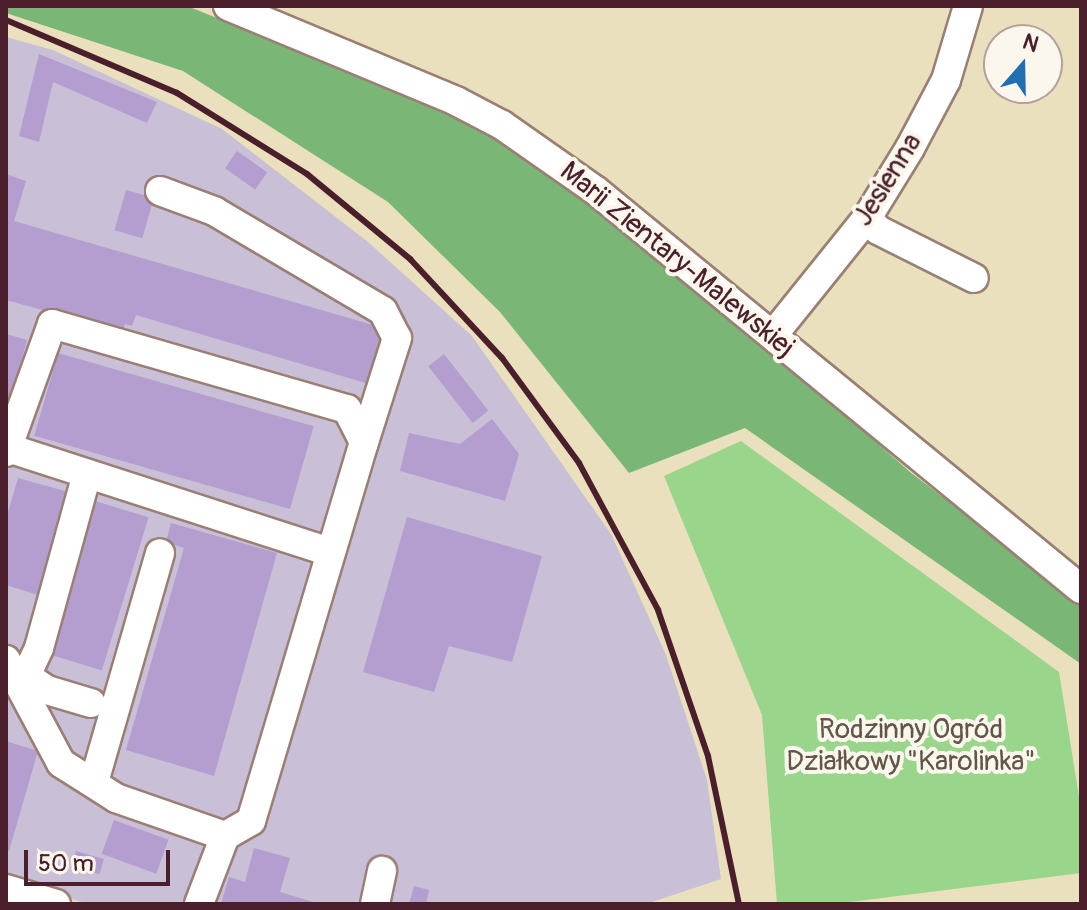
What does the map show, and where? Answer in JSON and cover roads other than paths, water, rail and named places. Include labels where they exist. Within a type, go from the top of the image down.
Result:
[{"type":"street","name":"Marii Zientary-Malewskiej","points":[[228,6],[456,101],[502,125],[595,190],[1081,589]]},
{"type":"street","name":"Jesienna","points":[[773,335],[867,218],[946,80],[968,6]]},
{"type":"street","points":[[160,191],[214,211],[383,311],[397,338],[251,821],[225,836],[199,904]]},
{"type":"street","points":[[867,218],[878,230],[974,278]]},
{"type":"street","points":[[330,552],[303,540],[8,450],[52,324],[347,409],[364,442]]},
{"type":"street","points":[[87,474],[17,672],[61,763],[116,798],[225,836]]},
{"type":"street","points":[[94,782],[160,553]]},
{"type":"street","points":[[17,672],[47,690],[91,703]]},
{"type":"street","points":[[375,904],[382,871]]},
{"type":"street","points":[[6,889],[56,904]]},
{"type":"railway","points":[[6,20],[177,93],[307,174],[410,259],[502,358],[579,463],[658,610],[708,756],[739,904]]},
{"type":"park label","name":"Rodzinny Ogród Działkowy \"Karolinka\"","points":[[911,746]]}]
